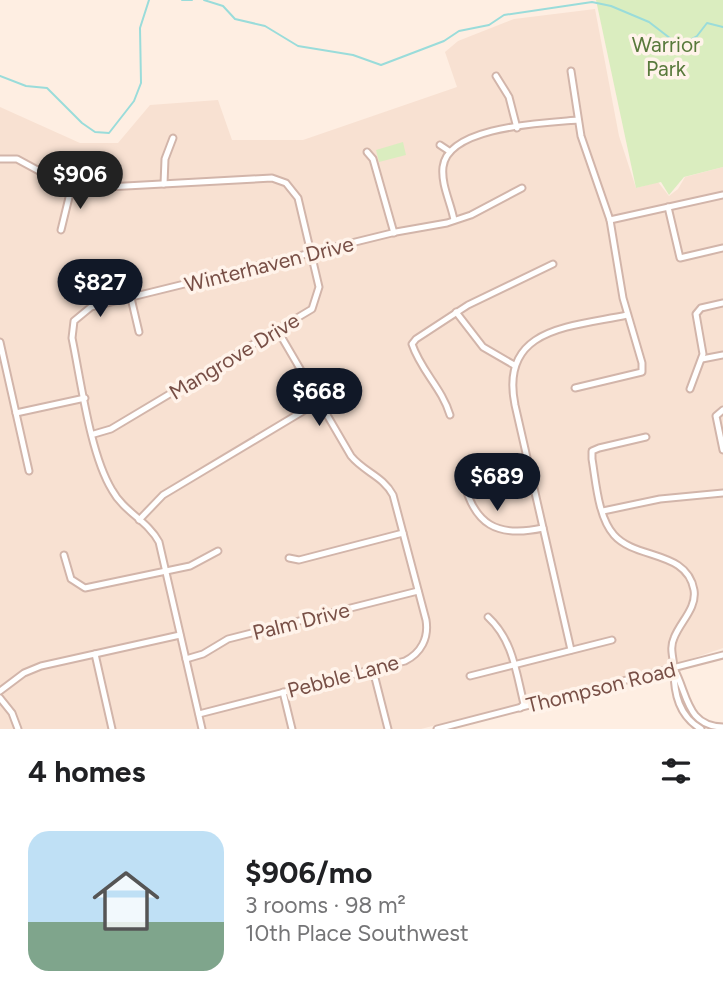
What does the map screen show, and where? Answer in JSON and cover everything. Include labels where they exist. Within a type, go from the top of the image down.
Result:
[{"type":"street","points":[[571,72],[584,150],[610,220],[627,315],[639,348],[642,372],[575,388]]},
{"type":"street","points":[[496,76],[509,97],[516,128]]},
{"type":"street","points":[[454,220],[443,175],[449,151],[467,138],[578,120]]},
{"type":"street","points":[[0,159],[17,159],[54,180],[72,185],[97,188],[164,184],[164,159],[173,138]]},
{"type":"street","points":[[440,145],[449,151]]},
{"type":"street","points":[[367,152],[373,159],[394,233]]},
{"type":"street","name":"Mangrove Drive","points":[[93,434],[111,429],[278,331],[307,313],[316,303],[319,288],[295,191],[280,180],[268,178],[164,184]]},
{"type":"street","points":[[61,230],[72,185]]},
{"type":"street","name":"Winterhaven Drive","points":[[202,729],[157,537],[122,506],[109,486],[93,434],[72,338],[74,321],[91,307],[471,215],[522,188]]},
{"type":"street","points":[[610,220],[723,195]]},
{"type":"street","points":[[668,207],[680,258],[723,248]]},
{"type":"street","points":[[450,415],[444,394],[417,356],[412,344],[456,312],[553,264]]},
{"type":"street","points":[[131,298],[139,332]]},
{"type":"street","points":[[690,389],[702,359],[696,314],[701,309],[723,303]]},
{"type":"street","points":[[456,312],[483,347],[514,365]]},
{"type":"street","points":[[571,650],[513,392],[514,365],[525,348],[545,334],[627,315]]},
{"type":"street","points":[[278,331],[320,402]]},
{"type":"street","points":[[0,342],[29,471]]},
{"type":"street","points":[[702,359],[723,355]]},
{"type":"street","points":[[139,520],[163,495],[350,383]]},
{"type":"street","points":[[16,413],[85,398]]},
{"type":"street","name":"Pebble Lane","points":[[198,714],[409,659],[423,645],[427,628],[396,504],[384,482],[360,467],[351,456],[320,402]]},
{"type":"street","points":[[723,410],[716,416],[723,450]]},
{"type":"street","points":[[646,437],[592,451],[603,511],[607,525],[619,541],[676,563],[691,580],[694,600],[671,646],[673,681],[680,708],[687,718],[701,729]]},
{"type":"street","points":[[463,478],[471,505],[491,526],[515,532],[543,528]]},
{"type":"street","points":[[603,511],[660,499],[723,493]]},
{"type":"street","points":[[289,558],[311,558],[404,533]]},
{"type":"street","points":[[64,555],[71,579],[85,588],[200,562],[218,551]]},
{"type":"street","name":"Palm Drive","points":[[186,659],[203,654],[228,639],[418,591]]},
{"type":"street","points":[[488,617],[506,637],[524,704],[520,708]]},
{"type":"street","points":[[0,691],[31,670],[180,635]]},
{"type":"street","points":[[470,676],[612,640]]},
{"type":"street","points":[[96,654],[112,729]]},
{"type":"street","name":"Thompson Road","points":[[438,729],[723,654]]},
{"type":"street","points":[[674,669],[691,712],[705,723],[723,727]]},
{"type":"street","points":[[373,670],[388,729]]},
{"type":"street","points":[[283,692],[292,729]]},
{"type":"street","points":[[0,698],[12,713],[18,729]]},
{"type":"shaded area","points":[[595,9],[619,136],[636,188],[658,182],[669,196],[678,189],[685,177],[723,167],[723,648],[679,663],[421,729],[0,729],[0,107],[80,143],[118,143],[150,105],[218,100],[232,140],[303,140],[457,87],[445,52],[458,41],[514,19]]},
{"type":"green space","name":"Warrior Park","points":[[596,0],[723,0],[723,167],[684,177],[669,195],[661,182],[636,188]]},
{"type":"green space","points":[[403,142],[406,155],[379,162],[376,150]]},
{"type":"waterway","points":[[0,76],[26,86],[47,88],[82,123],[95,132],[109,133],[134,101],[141,83],[140,28],[149,0]]},
{"type":"waterway","points":[[182,0],[192,0]]},
{"type":"waterway","points":[[204,0],[223,6],[235,19],[265,26],[298,46],[353,55],[381,65],[444,41],[459,31],[489,25],[504,15],[592,2],[611,6],[649,22],[675,42],[683,44],[697,36],[707,23],[723,27]]}]
